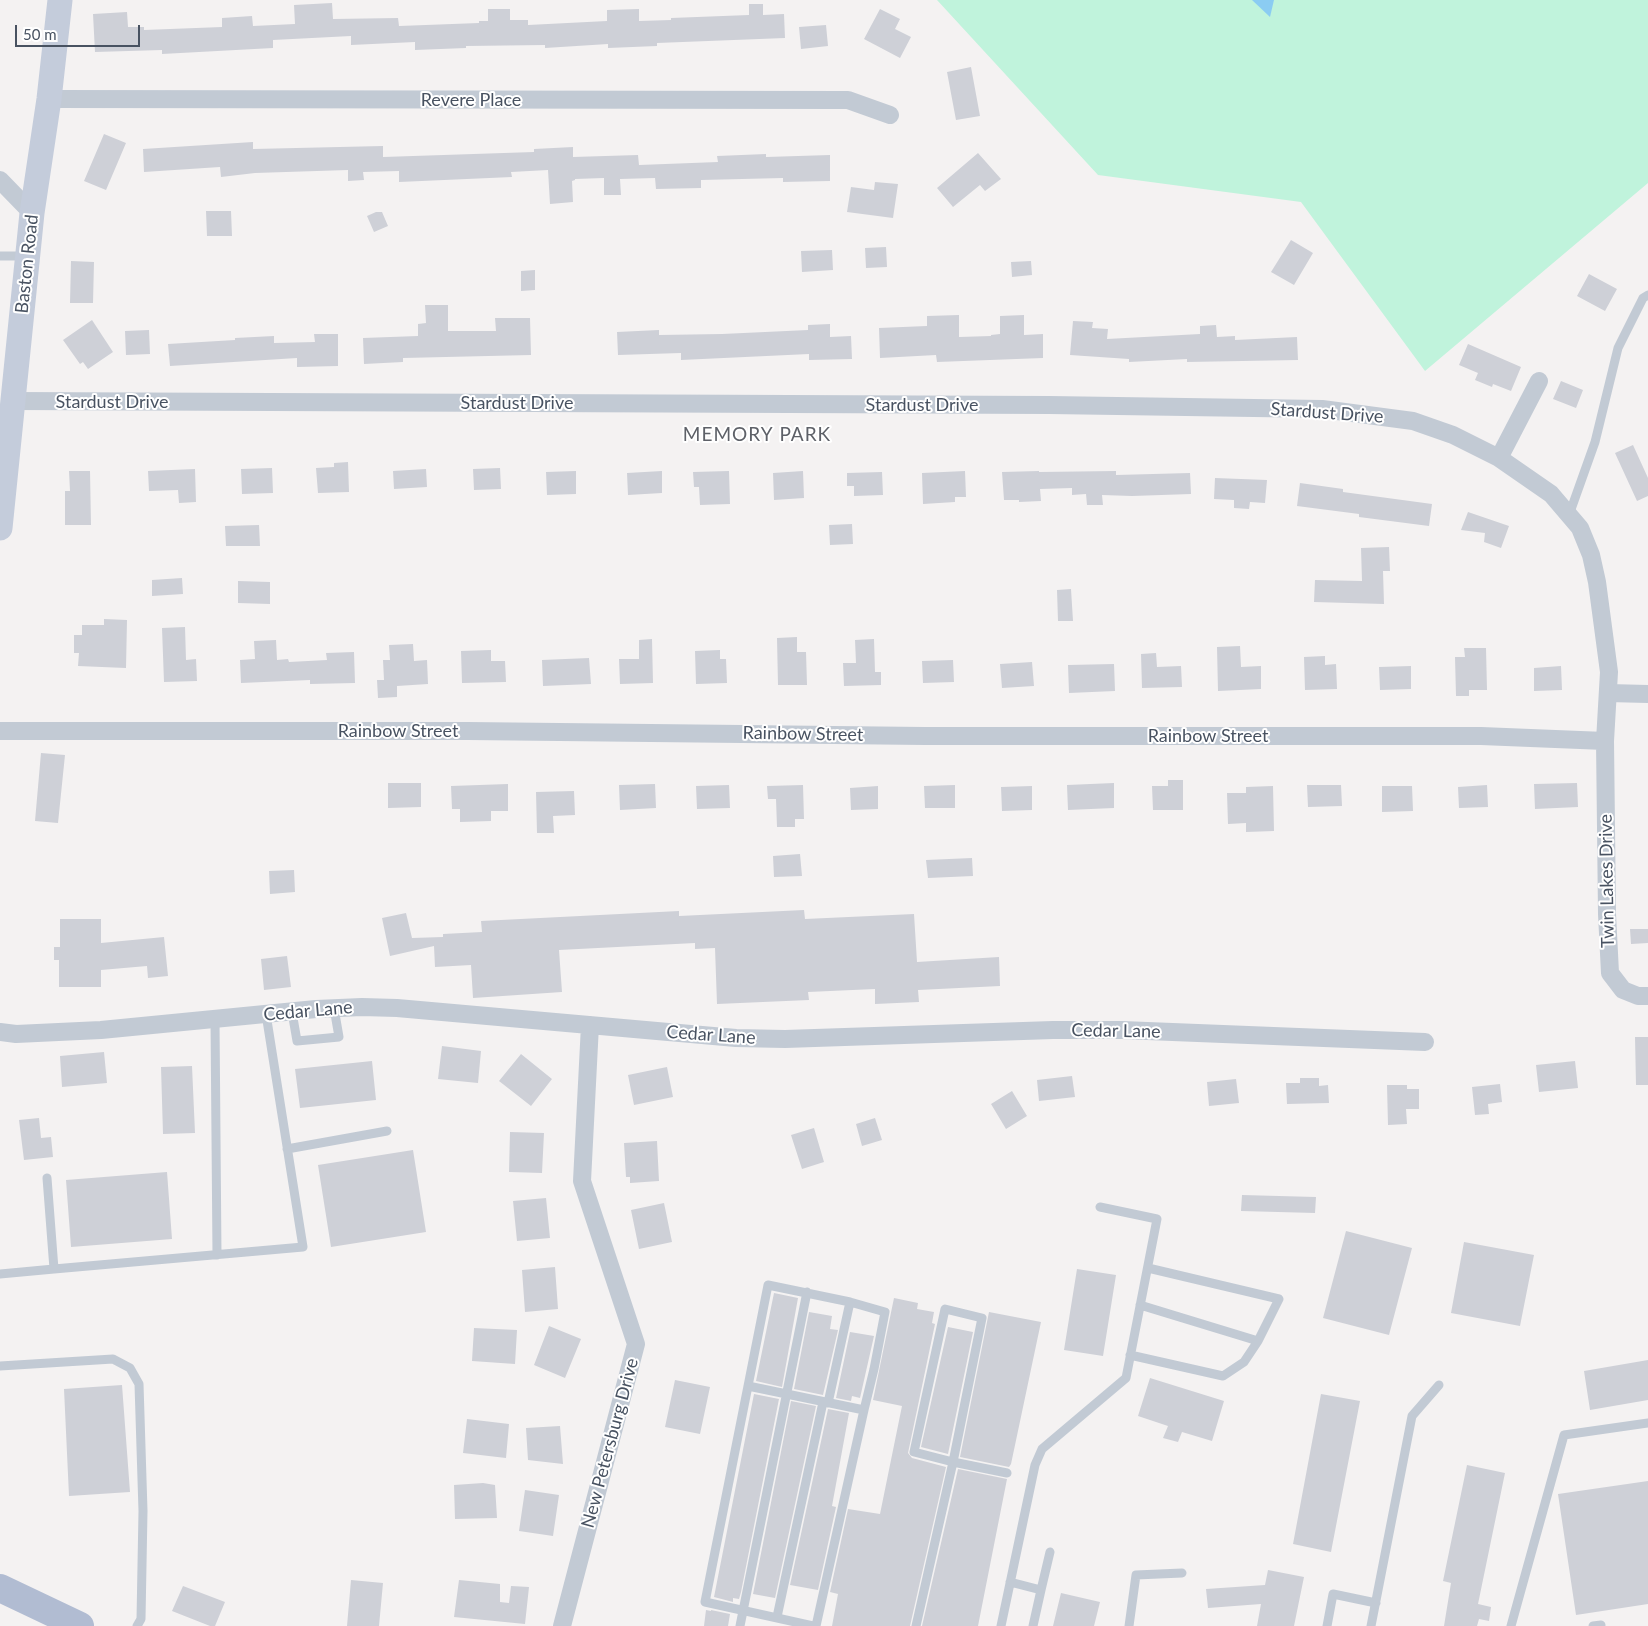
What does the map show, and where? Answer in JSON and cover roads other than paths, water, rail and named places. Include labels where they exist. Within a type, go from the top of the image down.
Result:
[{"type":"main road","name":"Baston Road","points":[[0,528],[27,256],[49,99],[60,0]]},
{"type":"main road","points":[[0,1588],[80,1626]]},
{"type":"street","name":"Revere Place","points":[[49,99],[848,100],[890,115]]},
{"type":"street","points":[[0,180],[32,213]]},
{"type":"street","points":[[1499,458],[1539,381]]},
{"type":"street","name":"Stardust Drive","points":[[12,401],[1049,405],[1322,409],[1413,421],[1453,435],[1499,458],[1551,494],[1580,528],[1591,555],[1597,582],[1609,672],[1606,741]]},
{"type":"street","points":[[1608,693],[1648,694]]},
{"type":"street","name":"Rainbow Street","points":[[0,731],[468,731],[925,736],[1481,736],[1606,741]]},
{"type":"street","name":"Twin Lakes Drive","points":[[1606,741],[1607,914],[1610,973],[1623,990],[1638,996],[1648,996]]},
{"type":"street","name":"Cedar Lane","points":[[0,1032],[16,1034],[101,1030],[362,1007],[398,1008],[718,1037],[775,1039],[1043,1030],[1122,1030],[1424,1042]]},
{"type":"street","name":"New Petersburg Drive","points":[[562,1626],[636,1344],[582,1181],[590,1025]]},
{"type":"lane","points":[[0,256],[27,256]]},
{"type":"lane","points":[[1569,515],[1594,442],[1618,348],[1643,298],[1648,294]]},
{"type":"lane","points":[[292,1012],[296,1041],[340,1037],[334,1008]]},
{"type":"lane","points":[[0,1274],[303,1247],[266,1014]]},
{"type":"lane","points":[[215,1020],[218,1255]]},
{"type":"lane","points":[[287,1149],[387,1131]]},
{"type":"lane","points":[[47,1178],[54,1269]]},
{"type":"lane","points":[[1001,1626],[1035,1465],[1042,1449],[1126,1378],[1158,1219],[1100,1207]]},
{"type":"lane","points":[[1130,1355],[1223,1376],[1244,1362],[1258,1341],[1279,1299],[1148,1268]]},
{"type":"lane","points":[[768,1285],[807,1292],[884,1312],[874,1369],[814,1626],[705,1602],[768,1285]]},
{"type":"lane","points":[[740,1626],[785,1394],[807,1292]]},
{"type":"lane","points":[[777,1617],[850,1302]]},
{"type":"lane","points":[[1140,1305],[1258,1341]]},
{"type":"lane","points":[[916,1626],[952,1462],[982,1318],[945,1309],[914,1452],[952,1462],[1007,1473]]},
{"type":"lane","points":[[0,1366],[113,1359],[130,1368],[139,1384],[143,1511],[141,1619],[137,1626]]},
{"type":"lane","points":[[1371,1626],[1412,1416],[1439,1385]]},
{"type":"lane","points":[[748,1386],[864,1410]]},
{"type":"lane","points":[[1511,1626],[1564,1435],[1648,1423]]},
{"type":"lane","points":[[1033,1626],[1050,1552]]},
{"type":"lane","points":[[1129,1626],[1136,1575],[1182,1573]]},
{"type":"lane","points":[[1010,1582],[1041,1590]]},
{"type":"lane","points":[[1327,1626],[1333,1594],[1376,1603]]},
{"type":"water","points":[[1252,0],[1274,0],[1270,17]]},
{"type":"district","name":"MEMORY PARK","points":[[757,435]]}]
